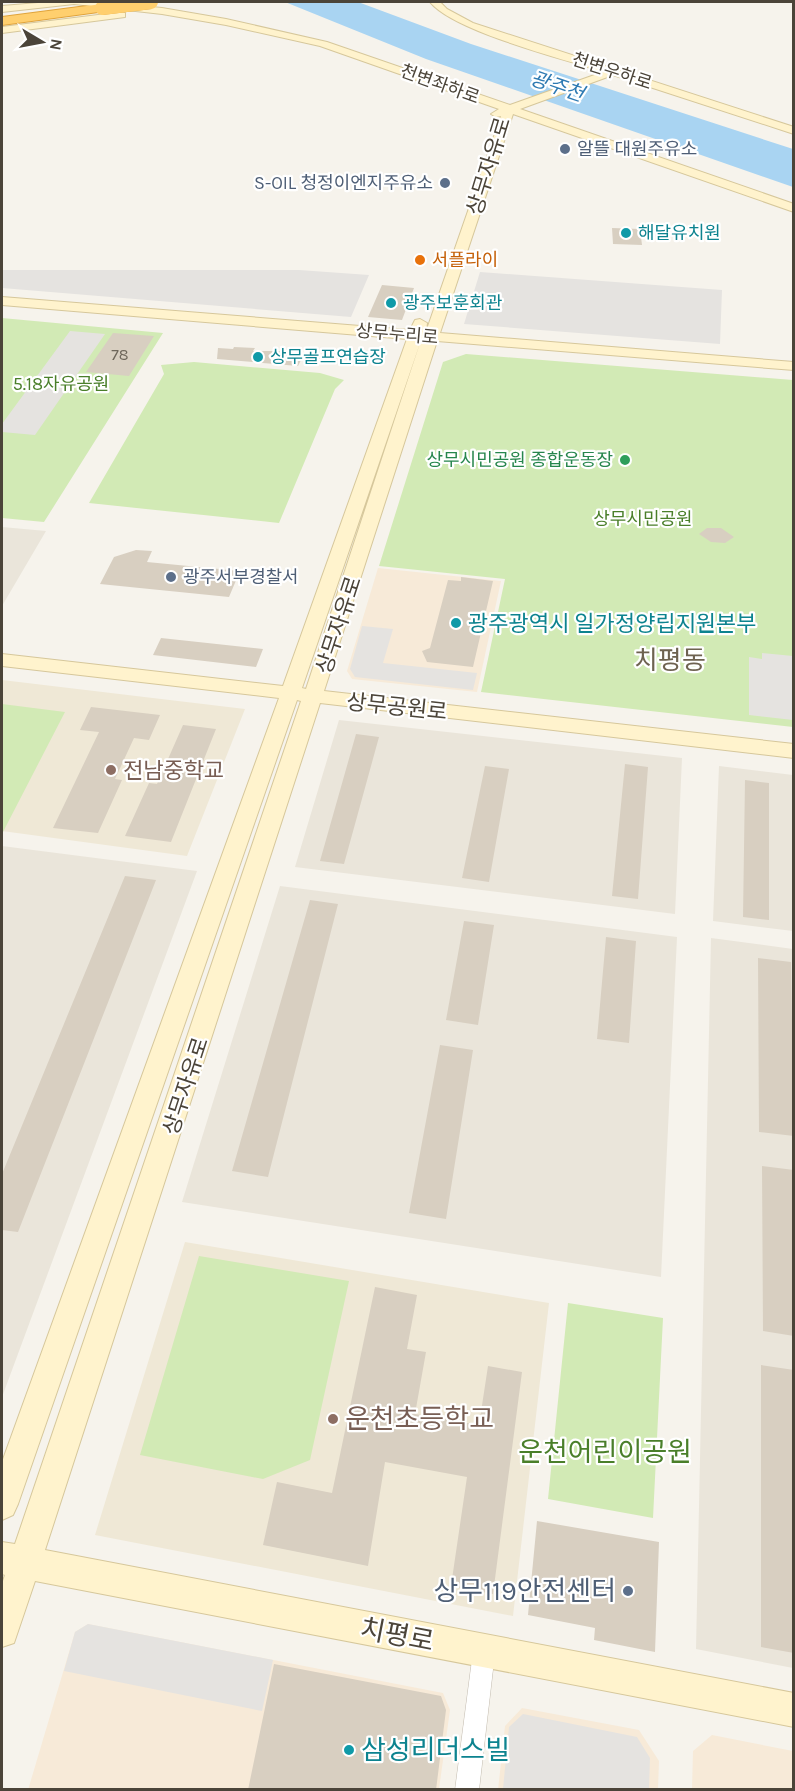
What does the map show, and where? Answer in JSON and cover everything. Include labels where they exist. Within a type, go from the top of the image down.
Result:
[{"type":"highway","points":[[2,19],[78,3],[122,2]]},
{"type":"highway","points":[[2,19],[151,2]]},
{"type":"street","name":"천변우하로","points":[[435,2],[444,11],[470,25],[794,131]]},
{"type":"street","name":"천변좌하로","points":[[2,9],[78,3],[162,11],[226,22],[323,44],[690,174],[794,208]]},
{"type":"street","points":[[2,30],[162,11]]},
{"type":"street","points":[[509,109],[612,72]]},
{"type":"street","name":"상무자유로","points":[[459,214],[496,113],[509,109]]},
{"type":"street","name":"상무자유로","points":[[2,1631],[13,1560],[140,1224],[302,695],[423,336],[509,109]]},
{"type":"street","name":"상무누리로","points":[[2,301],[794,366]]},
{"type":"street","name":"상무자유로","points":[[423,336],[426,306]]},
{"type":"street","name":"상무공원로","points":[[2,660],[794,751]]},
{"type":"street","name":"상무자유로","points":[[2,1504],[302,695]]},
{"type":"street","name":"치평로","points":[[13,1560],[794,1710]]},
{"type":"street","points":[[466,1790],[484,1652]]},
{"type":"shaded area","points":[[2,270],[299,270],[369,275],[351,317],[2,288]]},
{"type":"shaded area","points":[[480,272],[722,290],[720,344],[464,324]]},
{"type":"shaded area","points":[[70,331],[105,334],[35,435],[2,432],[2,424]]},
{"type":"shaded area","points":[[2,527],[46,531],[2,606]]},
{"type":"shaded area","name":"광주광역시 일가정양립지원본부","points":[[378,568],[501,581],[477,692],[352,679],[347,671]]},
{"type":"shaded area","points":[[362,626],[393,629],[383,663],[477,673],[473,690],[355,677],[350,669]]},
{"type":"shaded area","points":[[762,653],[793,656],[793,720],[749,715],[749,657],[762,659]]},
{"type":"shaded area","name":"전남중학교","points":[[2,680],[245,709],[187,856],[2,831]]},
{"type":"shaded area","points":[[339,720],[682,758],[675,914],[295,867]]},
{"type":"shaded area","points":[[719,766],[793,775],[793,931],[713,921]]},
{"type":"shaded area","points":[[2,846],[197,871],[2,1397]]},
{"type":"shaded area","points":[[280,886],[677,937],[661,1277],[182,1202]]},
{"type":"shaded area","points":[[711,938],[793,949],[793,1668],[696,1649]]},
{"type":"shaded area","name":"운천초등학교","points":[[185,1242],[549,1303],[513,1616],[95,1535]]},
{"type":"shaded area","points":[[88,1624],[443,1693],[450,1710],[439,1789],[28,1790],[75,1632]]},
{"type":"shaded area","points":[[88,1624],[273,1660],[262,1711],[64,1671],[75,1632]]},
{"type":"shaded area","points":[[522,1708],[639,1730],[659,1761],[658,1789],[498,1790],[505,1726]]},
{"type":"shaded area","points":[[523,1714],[637,1737],[650,1758],[649,1789],[503,1789],[509,1727]]},
{"type":"shaded area","points":[[712,1735],[793,1751],[793,1789],[692,1789],[693,1751]]},
{"type":"green space","name":"5.18자유공원","points":[[2,318],[163,333],[44,522],[2,518]]},
{"type":"green space","name":"상무시민공원","points":[[466,354],[793,380],[793,727],[481,692],[505,579],[379,566],[443,362]]},
{"type":"green space","points":[[194,362],[320,373],[344,380],[335,389],[279,523],[89,503],[164,374],[161,365]]},
{"type":"green space","points":[[2,704],[65,712],[3,832],[2,831]]},
{"type":"green space","points":[[199,1256],[349,1281],[310,1460],[263,1479],[140,1455]]},
{"type":"green space","name":"운천어린이공원","points":[[568,1303],[663,1318],[653,1518],[548,1499]]},
{"type":"water","name":"광주천","points":[[285,2],[358,2],[471,44],[793,149],[793,187],[426,59]]},
{"type":"building","name":"해달유치원","points":[[612,228],[640,229],[642,245],[613,244]]},
{"type":"building","name":"광주보훈회관","points":[[382,285],[414,288],[402,320],[368,317]]},
{"type":"building","points":[[113,333],[154,336],[129,376],[86,372]]},
{"type":"building","name":"상무골프연습장","points":[[234,347],[255,348],[253,351],[289,351],[303,356],[298,366],[217,359],[218,348],[233,349]]},
{"type":"building","points":[[707,528],[721,528],[734,537],[725,543],[711,542],[699,534]]},
{"type":"building","name":"광주서부경찰서","points":[[136,550],[152,551],[147,562],[240,571],[229,597],[100,584],[114,557]]},
{"type":"building","name":"광주광역시 일가정양립지원본부","points":[[461,577],[493,581],[473,667],[427,662],[422,651],[430,648],[448,580],[461,581]]},
{"type":"building","name":"광주서부경찰서","points":[[161,638],[263,649],[256,667],[153,655]]},
{"type":"building","points":[[91,707],[160,715],[149,740],[134,738],[115,779],[122,780],[98,833],[53,828],[99,732],[80,730]]},
{"type":"building","points":[[183,725],[216,729],[171,842],[125,836],[149,783],[157,784]]},
{"type":"building","points":[[356,734],[379,737],[344,864],[320,861]]},
{"type":"building","points":[[625,764],[648,767],[638,899],[612,896]]},
{"type":"building","points":[[485,766],[509,769],[489,882],[462,878]]},
{"type":"building","points":[[745,780],[769,783],[769,920],[743,917]]},
{"type":"building","points":[[125,876],[156,880],[18,1232],[2,1230],[2,1174]]},
{"type":"building","points":[[310,900],[338,904],[268,1177],[232,1171]]},
{"type":"building","points":[[464,921],[494,925],[478,1025],[446,1020]]},
{"type":"building","points":[[606,937],[636,941],[629,1043],[597,1039]]},
{"type":"building","points":[[758,958],[791,962],[794,1136],[759,1132]]},
{"type":"building","points":[[440,1045],[473,1050],[446,1219],[409,1213]]},
{"type":"building","points":[[762,1166],[794,1170],[794,1336],[763,1331]]},
{"type":"building","name":"운천초등학교","points":[[375,1287],[417,1295],[407,1349],[426,1352],[415,1414],[479,1425],[488,1366],[522,1372],[493,1594],[451,1586],[467,1477],[385,1462],[368,1566],[263,1545],[277,1482],[332,1493]]},
{"type":"building","points":[[761,1365],[794,1370],[794,1653],[761,1647]]},
{"type":"building","points":[[537,1521],[659,1542],[655,1652],[594,1640],[595,1628],[528,1615]]},
{"type":"building","name":"삼성리더스빌","points":[[274,1664],[441,1696],[446,1710],[436,1790],[248,1790]]},
{"type":"place","name":"알뜰 대원주유소","points":[[565,149]]},
{"type":"place","name":"S-OIL 청정이엔지주유소","points":[[445,183]]},
{"type":"place","name":"해달유치원","points":[[626,233]]},
{"type":"place","name":"서플라이","points":[[420,260]]},
{"type":"place","name":"광주보훈회관","points":[[391,303]]},
{"type":"place","name":"상무골프연습장","points":[[258,357]]},
{"type":"place","name":"상무시민공원 종합운동장","points":[[625,460]]},
{"type":"place","name":"광주서부경찰서","points":[[171,577]]},
{"type":"place","name":"광주광역시 일가정양립지원본부","points":[[456,623]]},
{"type":"place","name":"전남중학교","points":[[111,770]]},
{"type":"place","name":"운천초등학교","points":[[333,1419]]},
{"type":"place","name":"상무119안전센터","points":[[628,1591]]},
{"type":"place","name":"삼성리더스빌","points":[[349,1750]]},
{"type":"district","name":"치평동","points":[[670,660]]}]
